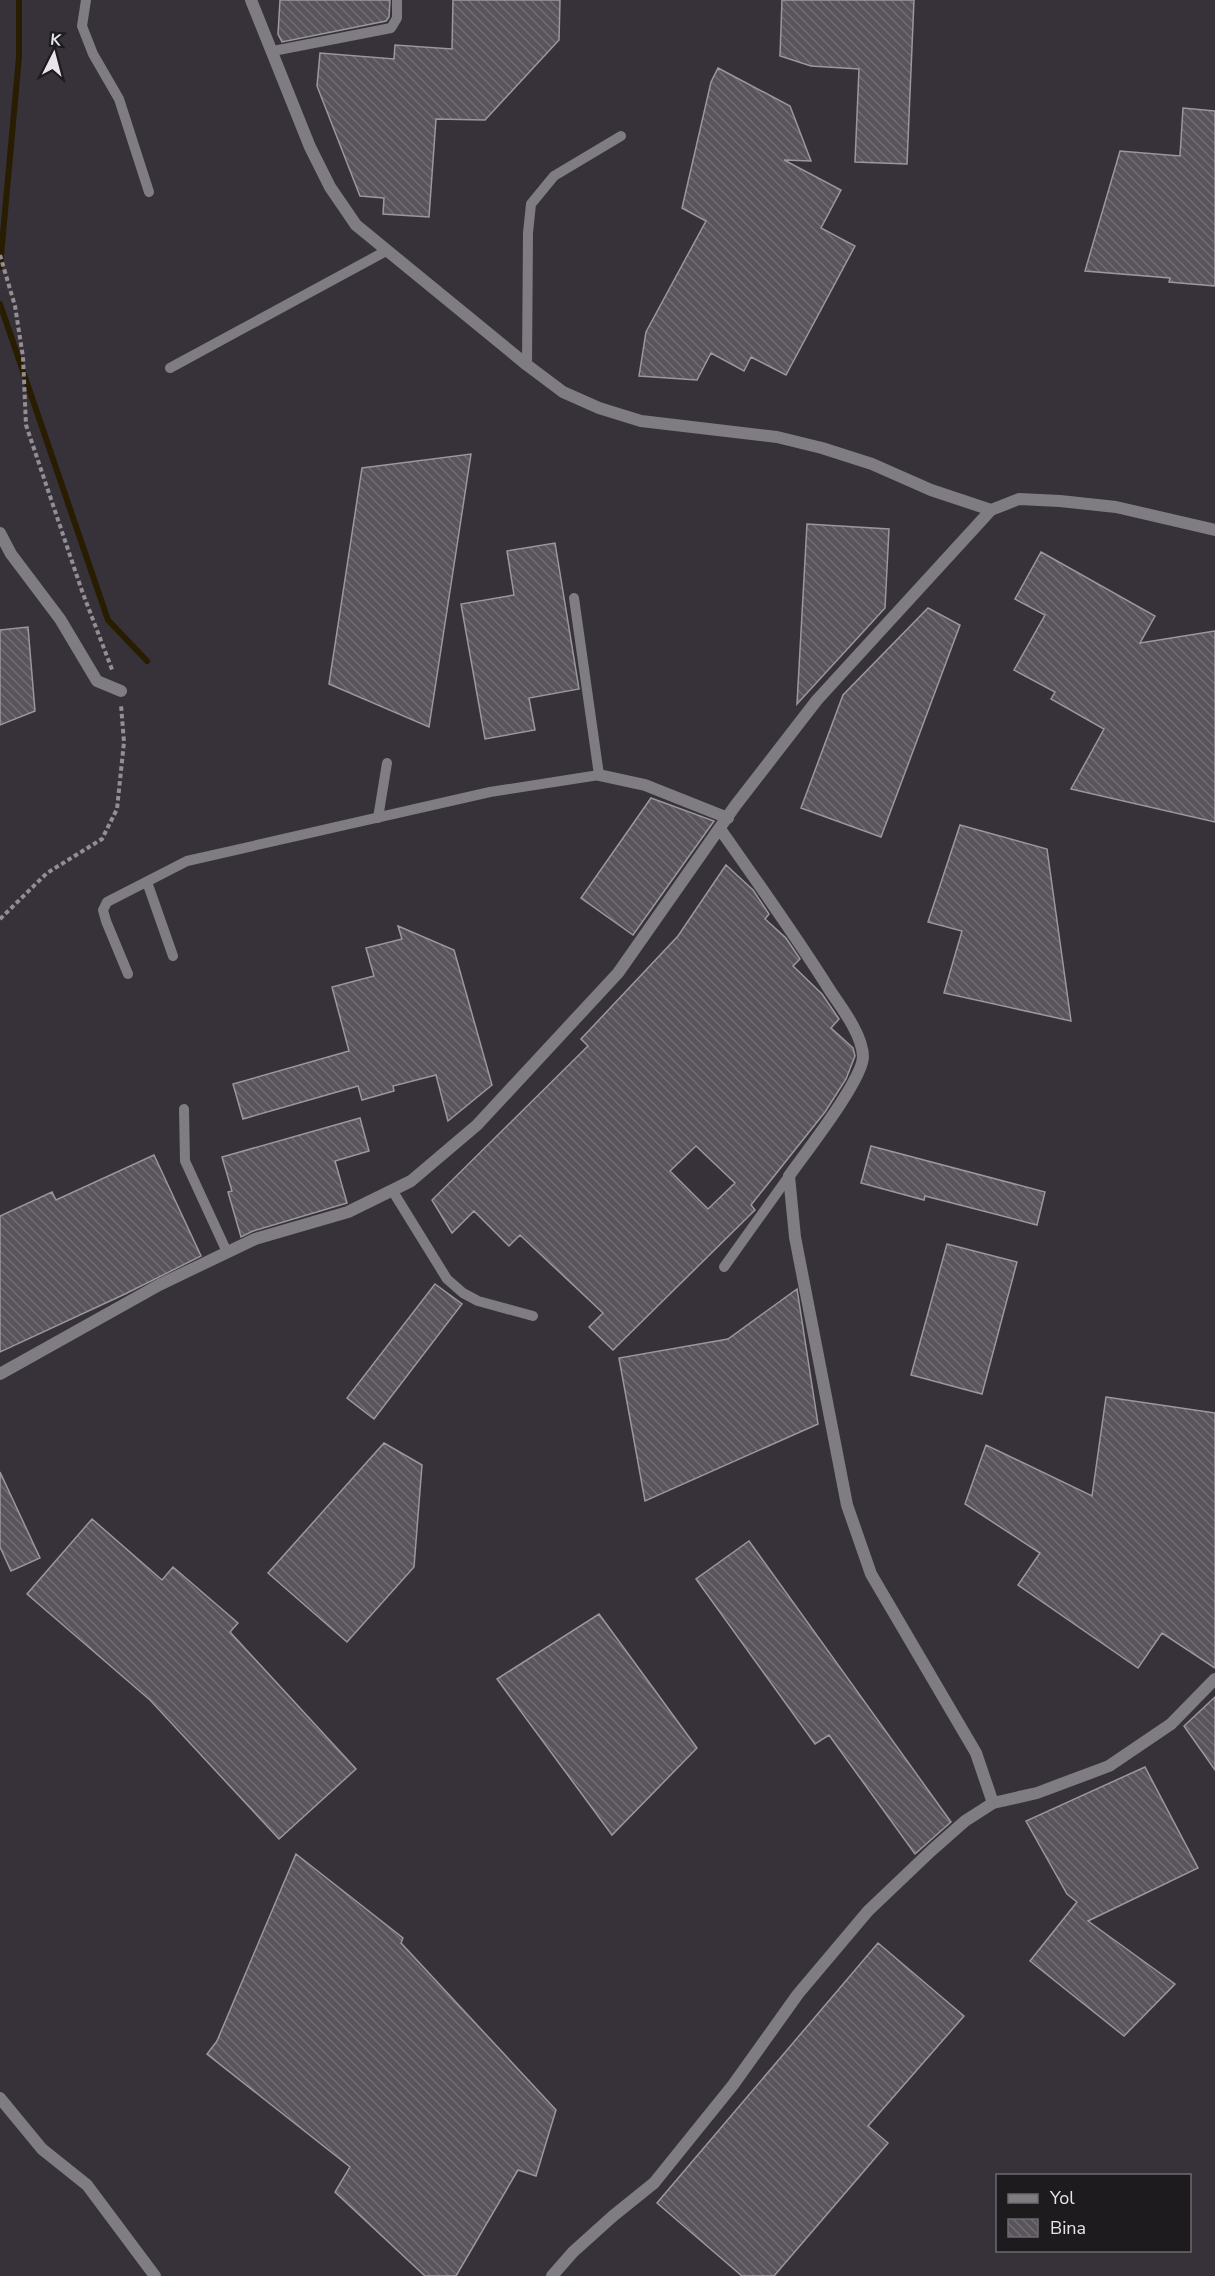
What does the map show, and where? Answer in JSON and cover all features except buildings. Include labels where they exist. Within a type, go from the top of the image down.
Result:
[{"type":"street","points":[[252,0],[310,147],[330,187],[356,225],[563,392],[599,408],[630,418],[777,437],[822,448],[872,464],[931,490],[991,510]]},
{"type":"street","points":[[0,1374],[159,1285],[227,1252],[255,1239],[348,1212],[411,1181],[477,1125],[618,973],[735,806],[817,700],[991,510],[1018,500],[1060,501],[1116,507],[1215,530]]},
{"type":"street","points":[[0,533],[11,554],[60,619],[97,681],[121,691]]},
{"type":"street","points":[[599,775],[645,785],[728,818]]},
{"type":"street","points":[[720,830],[809,956],[850,1022],[860,1045],[863,1058],[847,1094],[789,1176],[795,1237],[847,1505],[871,1574],[976,1753],[993,1803]]},
{"type":"street","points":[[552,2276],[573,2252],[654,2183],[733,2085],[798,1994],[868,1911],[931,1851],[965,1821],[993,1803],[1037,1793],[1108,1766],[1171,1724],[1215,1679]]},
{"type":"street","points":[[0,2098],[42,2149],[87,2185],[155,2276]]},
{"type":"lane","points":[[86,0],[82,26],[93,54],[119,99],[148,192]]},
{"type":"lane","points":[[273,51],[391,28],[397,18],[398,0]]},
{"type":"lane","points":[[527,365],[528,233],[531,204],[554,176],[621,136]]},
{"type":"lane","points":[[170,368],[386,251]]},
{"type":"lane","points":[[128,974],[106,921],[103,910],[107,902],[187,861],[490,792],[599,775],[574,598]]},
{"type":"lane","points":[[378,818],[387,763]]},
{"type":"lane","points":[[147,882],[173,956]]},
{"type":"lane","points":[[184,1109],[185,1161],[227,1252]]},
{"type":"lane","points":[[724,1267],[789,1176]]},
{"type":"lane","points":[[392,1190],[447,1279],[463,1293],[478,1301],[534,1316]]},
{"type":"waterway","points":[[0,267],[19,57],[19,0]]},
{"type":"waterway","points":[[0,304],[108,620],[147,661]]}]
